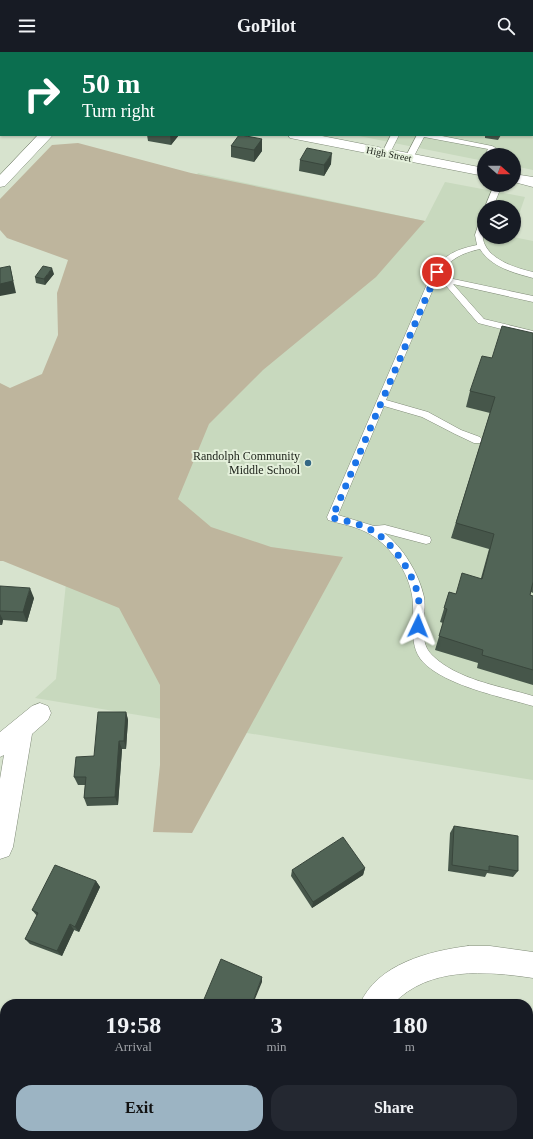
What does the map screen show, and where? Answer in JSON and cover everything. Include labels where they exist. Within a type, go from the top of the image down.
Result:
[{"type":"main road","name":"High Street","points":[[300,136],[477,170]]},
{"type":"main road","points":[[521,179],[533,182]]},
{"type":"street","points":[[0,183],[45,136]]},
{"type":"street","points":[[0,746],[40,713]]},
{"type":"street","points":[[1,832],[21,729]]},
{"type":"street","points":[[379,999],[392,986],[410,974],[429,966],[448,961],[466,958],[533,965]]},
{"type":"lane","points":[[386,153],[394,136]]},
{"type":"lane","points":[[409,158],[420,136]]},
{"type":"lane","points":[[431,136],[492,148]]},
{"type":"lane","points":[[533,275],[506,267],[493,259],[482,246],[451,255],[446,260],[434,277],[332,518],[374,531],[386,542],[410,574],[419,603],[418,626],[420,644],[428,659],[443,671],[533,701]]},
{"type":"lane","points":[[434,277],[533,299]]},
{"type":"lane","points":[[445,280],[481,321],[533,334]]},
{"type":"lane","points":[[381,402],[425,414],[458,432],[477,440]]},
{"type":"lane","points":[[374,531],[378,529],[388,529],[426,540]]},
{"type":"shaded area","points":[[359,136],[533,136],[533,170],[521,167],[521,148],[477,148],[477,160]]},
{"type":"shaded area","points":[[78,143],[191,173],[425,221],[376,277],[263,370],[209,424],[178,499],[211,527],[271,547],[343,557],[192,833],[153,832],[160,765],[160,685],[119,608],[0,561],[0,383],[10,388],[42,374],[58,335],[57,293],[68,260],[7,238],[0,230],[0,199],[52,145]]},
{"type":"shaded area","name":"Randolph Community Middle School","points":[[198,173],[425,221],[445,182],[477,188],[477,192],[498,192],[525,197],[521,209],[521,200],[477,200],[477,244],[521,244],[521,239],[533,241],[533,780],[35,698],[56,679],[77,478],[86,325]]},
{"type":"building","points":[[238,136],[262,139],[254,150],[231,146]]},
{"type":"building","points":[[307,148],[332,153],[324,165],[300,160]]},
{"type":"building","points":[[10,266],[13,281],[0,284],[0,268]]},
{"type":"building","points":[[43,266],[52,268],[44,279],[35,277]]},
{"type":"building","points":[[502,326],[533,333],[533,582],[530,595],[533,596],[533,670],[482,655],[483,650],[439,636],[447,609],[444,608],[449,592],[456,594],[462,573],[482,579],[494,534],[456,523],[495,397],[470,391],[482,356],[492,358]]},
{"type":"building","points":[[0,586],[30,588],[23,612],[0,611]]},
{"type":"building","points":[[98,712],[126,712],[124,741],[119,741],[115,797],[84,798],[86,777],[74,777],[76,757],[94,756]]},
{"type":"building","points":[[454,826],[518,836],[518,871],[489,866],[489,871],[452,865]]},
{"type":"building","points":[[343,837],[365,868],[313,902],[292,870]]},
{"type":"building","points":[[55,865],[96,881],[75,927],[70,924],[57,951],[25,939],[38,913],[32,910]]},
{"type":"building","points":[[221,959],[262,977],[254,999],[204,999]]},
{"type":"place","name":"Randolph Community Middle School","points":[[308,463]]},
{"type":"route","points":[[418,626],[419,603],[414,584],[410,574],[394,550],[374,531],[332,518],[437,272]]}]
